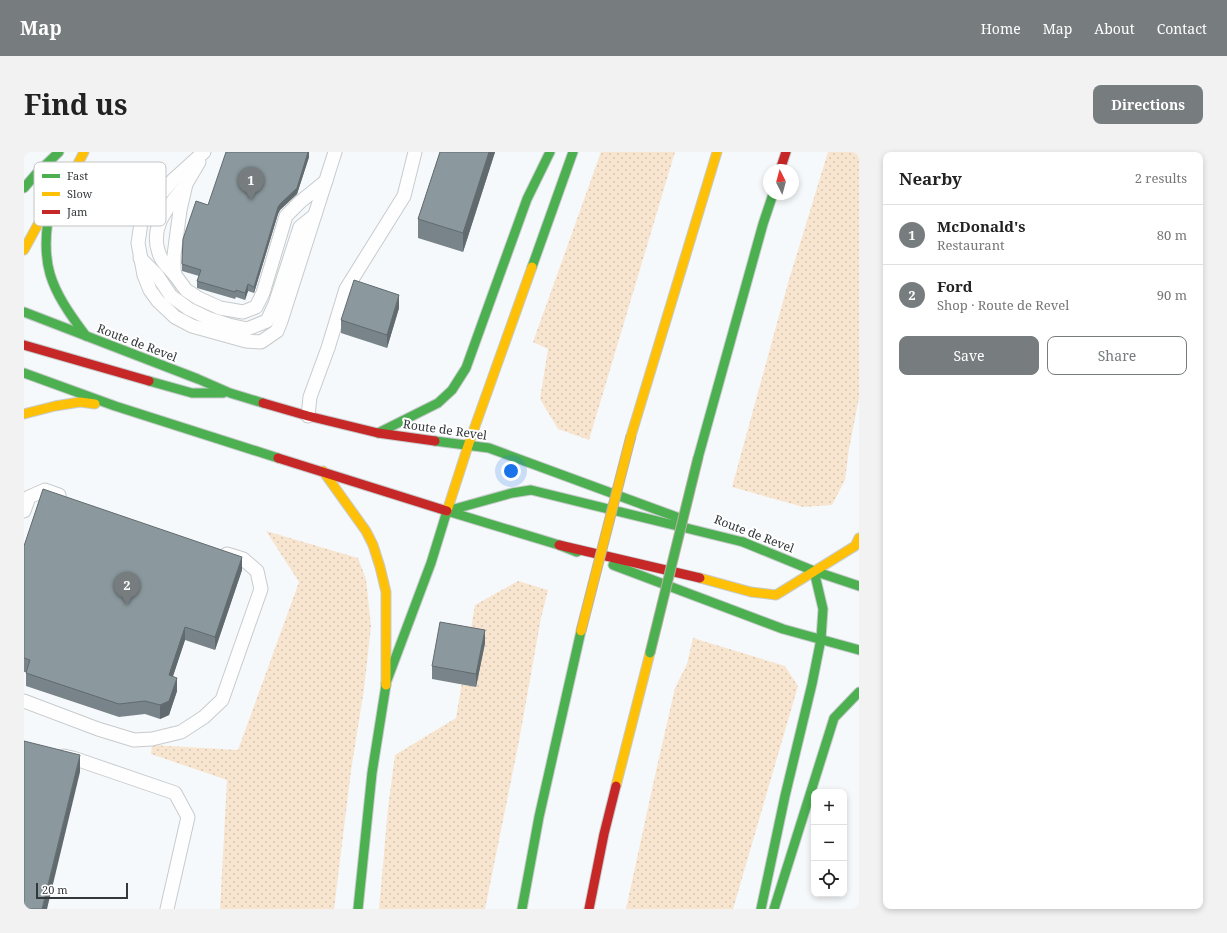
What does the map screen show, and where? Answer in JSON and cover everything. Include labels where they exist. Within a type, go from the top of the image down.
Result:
[{"type":"main road","points":[[49,162],[59,152]]},
{"type":"main road","points":[[80,162],[84,152]]},
{"type":"main road","points":[[378,433],[438,403],[452,390],[466,368],[526,199],[550,152]]},
{"type":"main road","points":[[386,682],[431,563],[468,446],[573,152]]},
{"type":"main road","points":[[522,909],[539,817],[580,631],[630,436],[717,152]]},
{"type":"main road","points":[[782,164],[786,152]]},
{"type":"main road","points":[[24,188],[34,178]]},
{"type":"main road","points":[[589,909],[604,834],[698,458],[771,200]]},
{"type":"main road","points":[[24,250],[35,226]]},
{"type":"main road","points":[[47,226],[46,254],[52,284],[64,307],[86,336]]},
{"type":"main road","name":"Route de Revel","points":[[24,312],[198,378],[230,393],[308,416],[378,433],[489,448],[859,586]]},
{"type":"main road","points":[[24,345],[192,393],[230,393]]},
{"type":"main road","points":[[24,373],[115,406],[323,471],[409,500],[559,545],[716,582],[746,592],[776,595],[814,570],[855,546],[859,538]]},
{"type":"main road","points":[[24,414],[55,406],[80,402],[115,406]]},
{"type":"main road","points":[[323,471],[366,532],[373,545],[386,592],[386,682],[372,773],[358,909]]},
{"type":"main road","points":[[447,511],[512,493],[531,490],[743,542]]},
{"type":"main road","points":[[559,545],[783,629],[859,650]]},
{"type":"main road","points":[[762,909],[785,796],[812,684],[821,639],[823,609],[814,570]]},
{"type":"main road","points":[[774,909],[834,718],[859,692]]},
{"type":"lane","points":[[166,209],[186,184],[204,152]]},
{"type":"lane","points":[[166,188],[204,152]]},
{"type":"lane","points":[[141,226],[138,243],[140,258],[144,275],[150,290],[158,301],[175,317],[192,326],[246,341],[261,342],[277,331],[335,152]]},
{"type":"lane","points":[[308,416],[310,397],[328,348],[346,289],[404,196],[415,152]]},
{"type":"lane","points":[[157,226],[155,242],[161,259],[186,290],[198,298],[220,308],[243,312],[256,307],[263,293],[286,216],[326,180]]},
{"type":"lane","points":[[175,275],[174,255],[180,210],[186,184]]},
{"type":"lane","points":[[140,258],[157,274],[171,296],[189,309],[210,319],[229,325],[247,328],[267,321],[275,304],[300,227],[315,215]]},
{"type":"lane","points":[[24,510],[29,497],[45,490],[67,498]]},
{"type":"lane","points":[[24,701],[98,729],[134,740],[181,732],[204,717],[222,700],[261,589],[257,571],[248,563],[243,559],[214,549]]},
{"type":"lane","points":[[52,753],[73,758],[175,793],[188,817],[167,909]]},
{"type":"shaded area","points":[[601,152],[675,152],[589,440],[558,429],[540,399],[548,349],[533,342]]},
{"type":"shaded area","points":[[828,152],[859,152],[859,398],[849,449],[845,480],[832,505],[803,507],[732,487],[788,283]]},
{"type":"shaded area","points":[[266,531],[358,558],[366,579],[371,626],[364,689],[351,771],[334,909],[220,909],[227,780],[151,754],[152,745],[238,750],[299,582]]},
{"type":"shaded area","points":[[518,581],[548,590],[541,618],[519,741],[485,909],[379,909],[388,808],[395,755],[456,718],[475,605]]},
{"type":"shaded area","points":[[693,638],[785,666],[798,686],[733,909],[626,909],[675,688],[687,664]]},
{"type":"building","points":[[226,152],[308,152],[297,188],[278,207],[254,287],[248,284],[245,293],[236,290],[235,292],[197,281],[201,270],[182,264],[183,239],[196,201],[208,205]]},
{"type":"building","points":[[440,152],[489,152],[463,233],[418,219]]},
{"type":"building","points":[[354,280],[399,295],[387,335],[341,320]]},
{"type":"building","points":[[43,489],[242,557],[215,637],[185,627],[169,675],[177,678],[169,701],[160,705],[145,701],[119,704],[26,673],[30,660],[24,658],[24,546]]},
{"type":"building","points":[[440,622],[485,630],[476,674],[432,666]]},
{"type":"building","points":[[24,741],[80,755],[42,909],[24,909]]},
{"type":"traffic: fast","points":[[49,162],[59,152]]},
{"type":"traffic: fast","points":[[378,433],[438,403],[452,390],[466,368],[527,199],[550,152]]},
{"type":"traffic: fast","points":[[532,267],[573,152]]},
{"type":"traffic: fast","points":[[24,188],[34,176]]},
{"type":"traffic: fast","points":[[698,458],[771,200]]},
{"type":"traffic: fast","points":[[47,226],[47,259],[50,274],[64,304],[86,336]]},
{"type":"traffic: fast","points":[[24,312],[198,379],[230,393],[263,403]]},
{"type":"traffic: fast","points":[[24,373],[115,406],[278,458]]},
{"type":"traffic: fast","points":[[149,381],[192,393],[223,393]]},
{"type":"traffic: fast","points":[[435,441],[489,448],[682,519]]},
{"type":"traffic: fast","points":[[650,653],[698,458]]},
{"type":"traffic: fast","points":[[447,511],[512,493],[531,490],[743,542]]},
{"type":"traffic: fast","points":[[447,511],[559,545],[577,552]]},
{"type":"traffic: fast","points":[[386,683],[431,563],[447,511]]},
{"type":"traffic: fast","points":[[743,542],[814,571],[859,586]]},
{"type":"traffic: fast","points":[[613,565],[783,629],[859,650]]},
{"type":"traffic: fast","points":[[814,571],[823,609],[821,639]]},
{"type":"traffic: fast","points":[[522,909],[539,817],[581,631]]},
{"type":"traffic: fast","points":[[761,909],[821,639]]},
{"type":"traffic: fast","points":[[358,909],[372,773],[386,685]]},
{"type":"traffic: fast","points":[[774,909],[834,718],[859,692]]},
{"type":"traffic: slow","points":[[79,162],[84,152]]},
{"type":"traffic: slow","points":[[631,436],[717,152]]},
{"type":"traffic: slow","points":[[24,250],[37,226]]},
{"type":"traffic: slow","points":[[447,511],[468,446],[532,267]]},
{"type":"traffic: slow","points":[[24,414],[55,406],[80,402],[95,404]]},
{"type":"traffic: slow","points":[[581,631],[631,436]]},
{"type":"traffic: slow","points":[[323,471],[366,531],[373,545],[380,567],[386,592],[386,685]]},
{"type":"traffic: slow","points":[[700,578],[751,592],[776,595],[855,546],[859,538]]},
{"type":"traffic: slow","points":[[616,786],[650,653]]},
{"type":"traffic: jam","points":[[782,164],[786,152]]},
{"type":"traffic: jam","points":[[24,345],[149,381]]},
{"type":"traffic: jam","points":[[263,403],[308,416],[378,433],[435,441]]},
{"type":"traffic: jam","points":[[278,458],[447,511]]},
{"type":"traffic: jam","points":[[559,545],[700,578]]},
{"type":"traffic: jam","points":[[589,909],[604,834],[616,786]]},
{"type":"place","name":"McDonald's","points":[[251,200]]},
{"type":"place","name":"Ford","points":[[127,605]]}]
